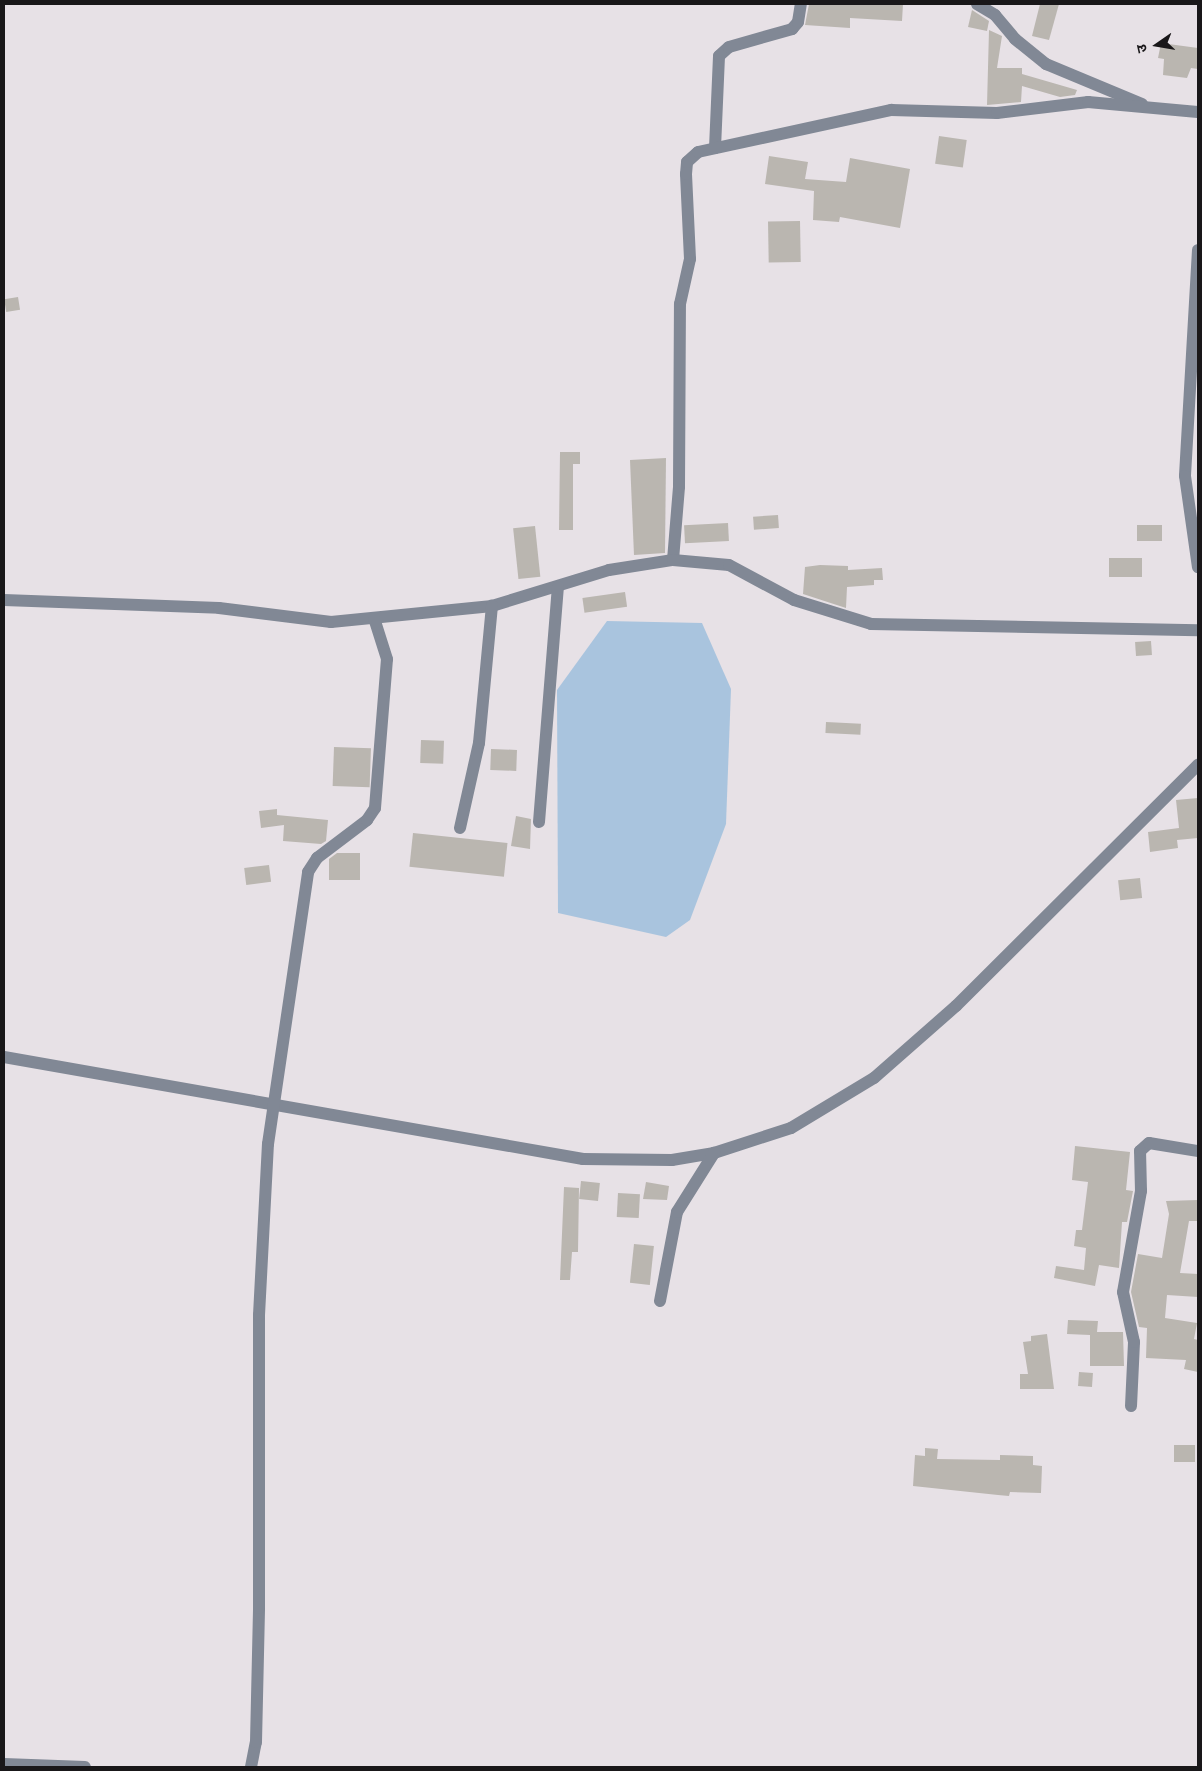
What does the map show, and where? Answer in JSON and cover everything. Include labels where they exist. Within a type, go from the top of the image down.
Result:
[{"type":"street","points":[[715,148],[719,56],[730,47],[792,29],[798,22],[801,4]]},
{"type":"street","points":[[977,4],[995,15],[1015,39],[1046,64],[1160,111]]},
{"type":"street","points":[[672,560],[679,487],[680,304],[690,259],[686,168],[698,152],[891,110],[997,113],[1088,102],[1160,111],[1198,112]]},
{"type":"street","points":[[1198,250],[1185,476],[1198,568]]},
{"type":"street","points":[[4,600],[219,608],[309,622],[374,618],[492,606],[618,568],[672,560],[729,565],[794,600],[872,624],[1198,630]]},
{"type":"street","points":[[539,822],[558,586]]},
{"type":"street","points":[[460,828],[479,743],[492,606]]},
{"type":"street","points":[[251,1767],[256,1742],[259,1608],[259,1315],[264,1185],[308,872],[317,858],[367,820],[375,808],[387,659],[374,618]]},
{"type":"street","points":[[4,1057],[276,1100],[583,1158],[672,1160],[714,1153],[790,1128],[874,1078],[956,1006],[1198,765]]},
{"type":"street","points":[[1132,1406],[1134,1342],[1123,1292],[1140,1199],[1140,1151],[1149,1143],[1198,1151]]},
{"type":"street","points":[[660,1301],[676,1212],[714,1153]]},
{"type":"street","points":[[4,1764],[85,1767]]},
{"type":"water","points":[[607,621],[702,623],[731,689],[726,824],[690,920],[666,937],[558,913],[557,690]]},
{"type":"building","points":[[809,4],[903,4],[902,21],[850,18],[850,28],[805,25]]},
{"type":"building","points":[[1040,4],[1059,4],[1049,40],[1032,36]]},
{"type":"building","points":[[972,10],[989,21],[987,31],[968,27]]},
{"type":"building","points":[[989,30],[1002,36],[997,68],[1022,68],[1022,74],[1077,90],[1075,95],[1060,97],[1022,86],[1021,102],[987,105]]},
{"type":"building","points":[[1161,43],[1198,48],[1198,69],[1191,68],[1187,78],[1163,75],[1164,59],[1158,58]]},
{"type":"building","points":[[939,136],[967,140],[963,168],[935,164]]},
{"type":"building","points":[[769,156],[808,162],[805,179],[846,182],[850,158],[910,169],[900,228],[840,217],[839,222],[813,220],[814,191],[765,184]]},
{"type":"building","points":[[800,221],[801,262],[769,263],[768,222]]},
{"type":"building","points":[[18,297],[20,310],[6,312],[4,299]]},
{"type":"building","points":[[560,452],[580,452],[580,464],[573,464],[573,530],[559,530]]},
{"type":"building","points":[[666,458],[665,553],[634,555],[630,460]]},
{"type":"building","points":[[778,515],[779,528],[754,530],[753,517]]},
{"type":"building","points":[[728,523],[729,541],[685,543],[684,525]]},
{"type":"building","points":[[1137,525],[1162,525],[1162,541],[1137,541]]},
{"type":"building","points":[[535,526],[540,577],[518,579],[513,528]]},
{"type":"building","points":[[1109,558],[1142,558],[1142,577],[1109,577]]},
{"type":"building","points":[[820,565],[848,566],[848,570],[882,568],[883,580],[874,580],[874,585],[847,587],[846,608],[803,594],[805,567]]},
{"type":"building","points":[[625,592],[627,607],[585,613],[582,598]]},
{"type":"building","points":[[1151,641],[1152,655],[1136,656],[1135,642]]},
{"type":"building","points":[[826,722],[861,724],[860,735],[825,733]]},
{"type":"building","points":[[421,740],[444,741],[443,764],[420,763]]},
{"type":"building","points":[[334,747],[371,748],[370,787],[333,786]]},
{"type":"building","points":[[491,749],[517,750],[516,771],[490,770]]},
{"type":"building","points":[[1198,798],[1198,838],[1177,840],[1178,848],[1150,852],[1148,832],[1179,828],[1176,800]]},
{"type":"building","points":[[277,809],[277,815],[328,820],[326,841],[321,844],[283,841],[284,825],[261,828],[259,811]]},
{"type":"building","points":[[516,816],[531,819],[530,849],[511,846]]},
{"type":"building","points":[[413,833],[507,843],[504,877],[409,867]]},
{"type":"building","points":[[337,853],[360,853],[360,880],[329,880],[329,859]]},
{"type":"building","points":[[269,865],[271,882],[246,885],[244,868]]},
{"type":"building","points":[[1140,878],[1142,898],[1120,900],[1118,880]]},
{"type":"building","points":[[1075,1146],[1130,1152],[1126,1190],[1133,1191],[1127,1222],[1122,1222],[1119,1268],[1099,1265],[1095,1286],[1054,1278],[1056,1266],[1084,1270],[1086,1248],[1074,1246],[1076,1230],[1082,1230],[1088,1182],[1072,1180]]},
{"type":"building","points":[[581,1181],[600,1183],[598,1201],[579,1199]]},
{"type":"building","points":[[646,1182],[669,1186],[667,1200],[643,1199]]},
{"type":"building","points":[[564,1187],[579,1188],[578,1252],[572,1252],[570,1280],[560,1280]]},
{"type":"building","points":[[618,1193],[640,1194],[639,1218],[617,1217]]},
{"type":"building","points":[[1198,1200],[1198,1221],[1189,1221],[1180,1273],[1198,1274],[1198,1297],[1167,1295],[1165,1318],[1197,1323],[1194,1339],[1198,1340],[1198,1372],[1184,1369],[1186,1360],[1146,1358],[1147,1328],[1139,1327],[1131,1292],[1138,1254],[1162,1258],[1169,1214],[1166,1201]]},
{"type":"building","points":[[634,1244],[654,1246],[650,1285],[630,1283]]},
{"type":"building","points":[[1068,1320],[1098,1321],[1097,1332],[1123,1332],[1124,1366],[1090,1366],[1090,1335],[1067,1334]]},
{"type":"building","points":[[1047,1334],[1054,1389],[1020,1389],[1020,1374],[1028,1374],[1023,1342],[1031,1341],[1031,1336]]},
{"type":"building","points":[[1079,1372],[1093,1373],[1092,1387],[1078,1386]]},
{"type":"building","points":[[1174,1445],[1195,1445],[1195,1462],[1174,1462]]},
{"type":"building","points":[[925,1448],[938,1449],[937,1459],[1000,1460],[1000,1455],[1033,1456],[1033,1465],[1042,1466],[1041,1493],[1010,1492],[1009,1496],[913,1486],[915,1455],[925,1456]]}]
